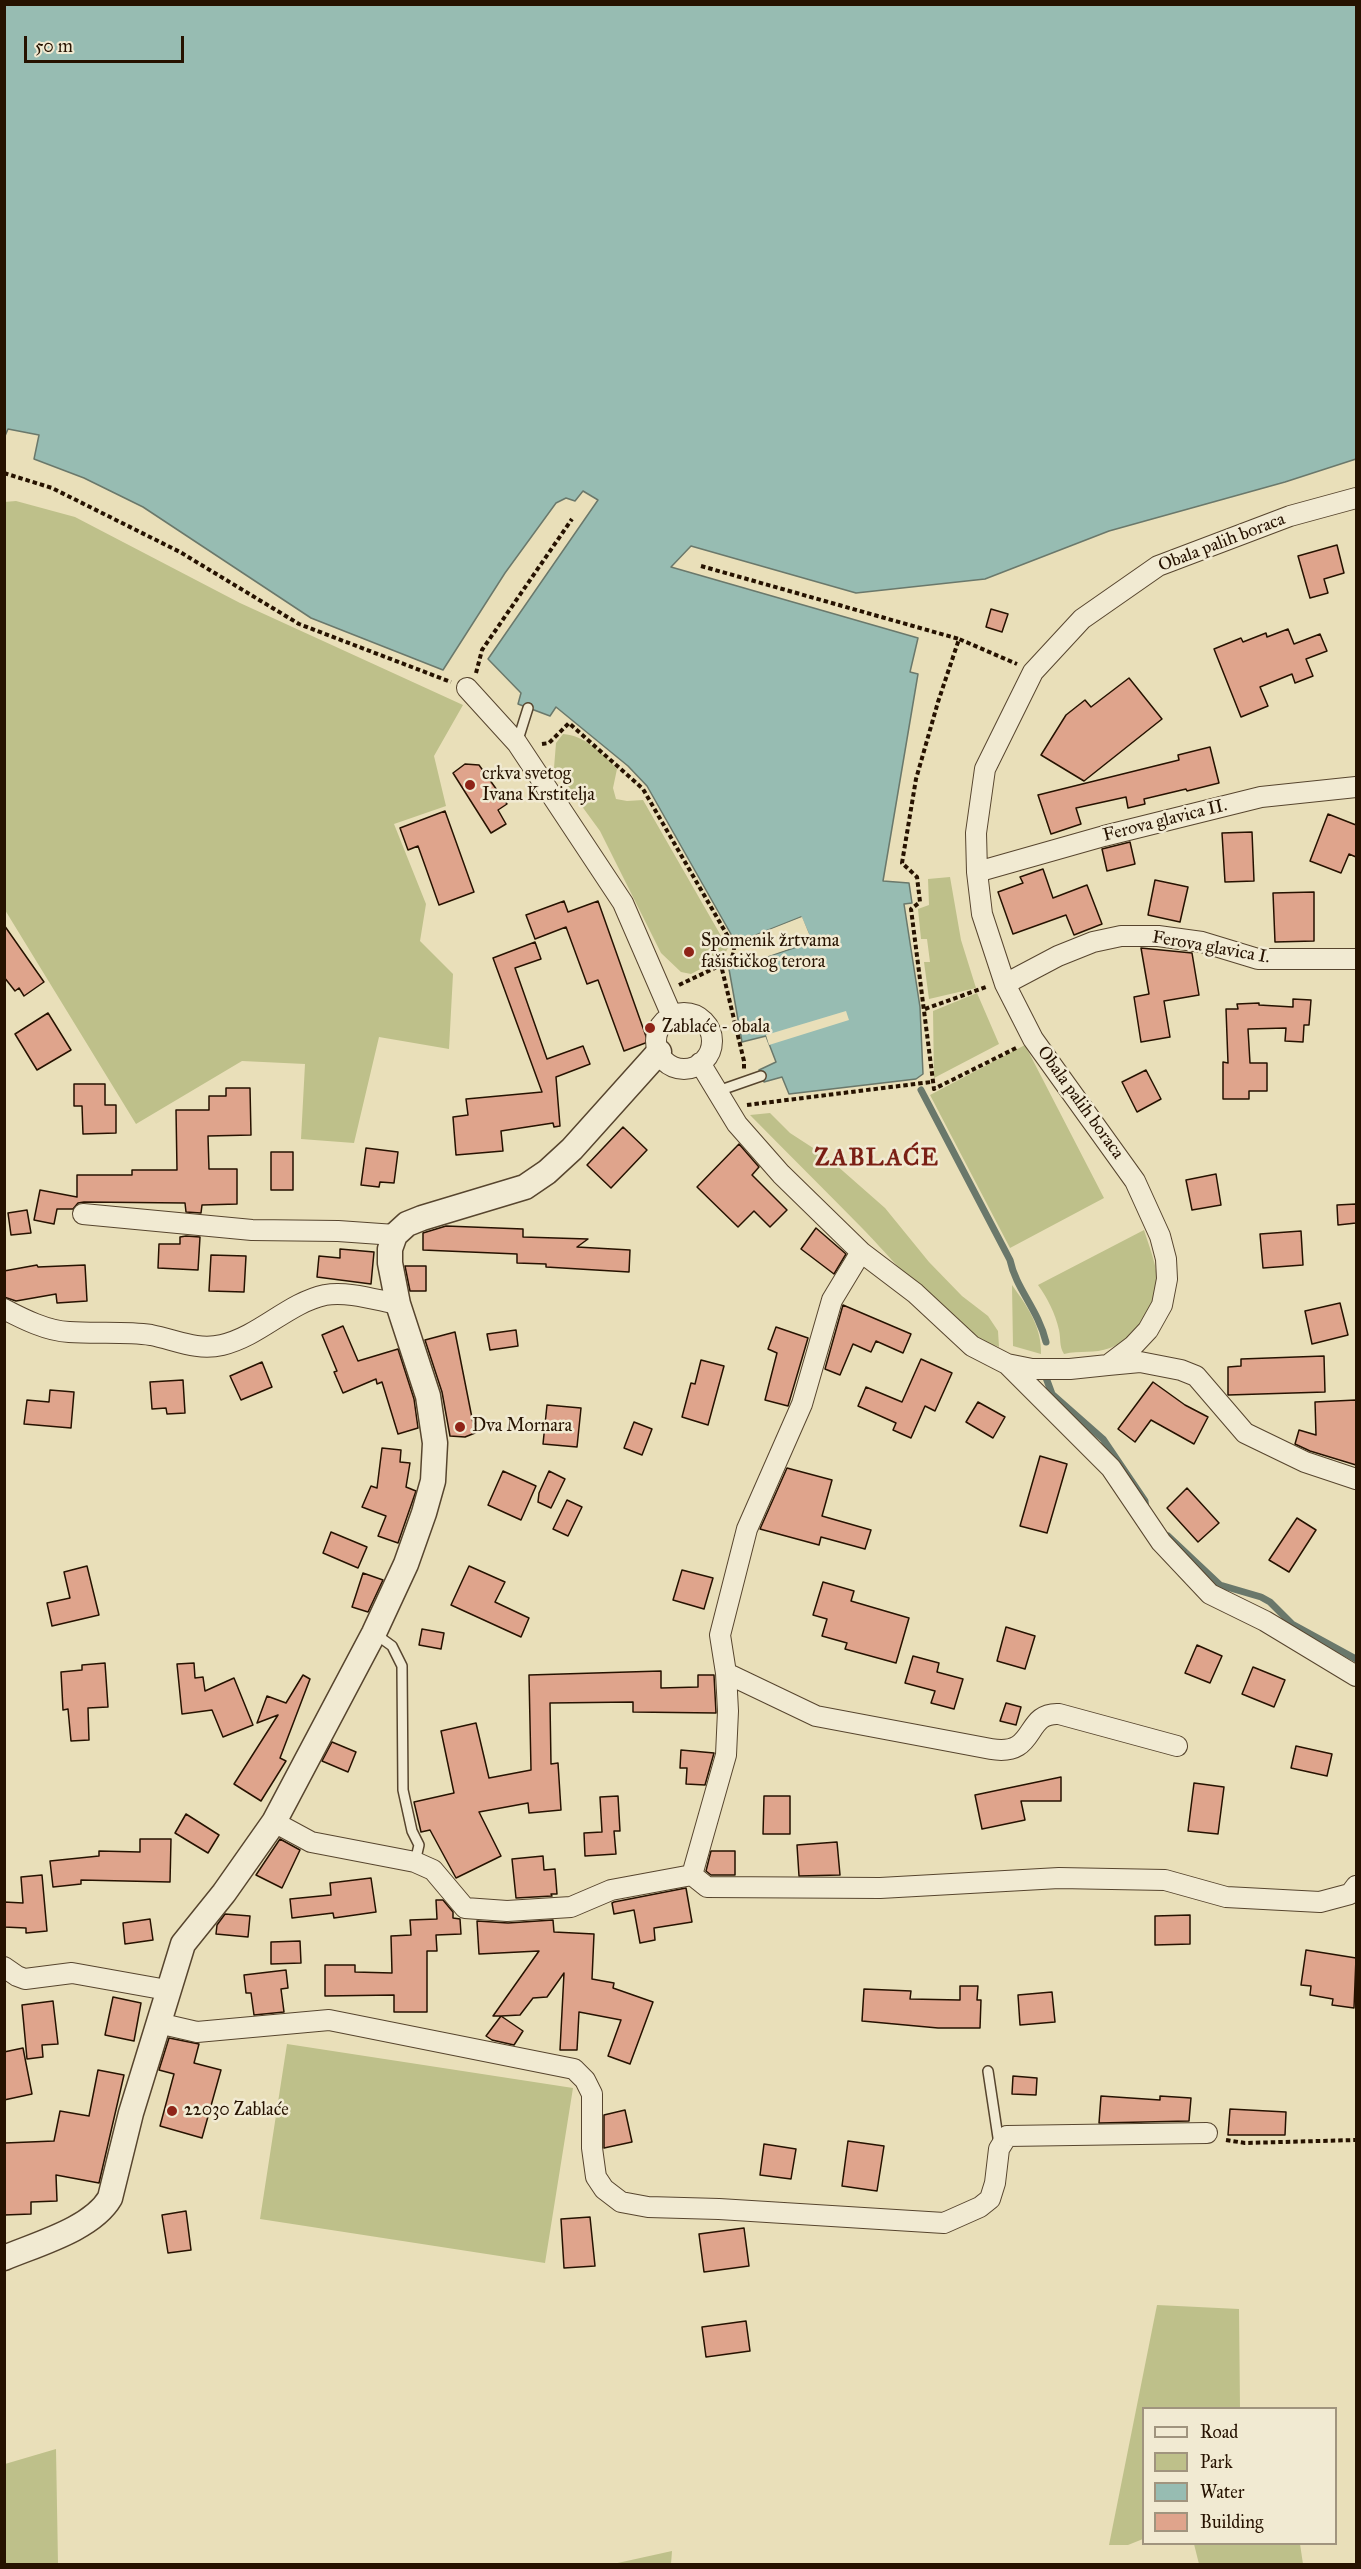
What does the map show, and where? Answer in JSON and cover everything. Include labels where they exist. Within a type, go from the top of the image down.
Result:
[{"type":"street","name":"Obala palih boraca","points":[[1108,1365],[1133,1346],[1148,1330],[1162,1305],[1167,1279],[1166,1258],[1160,1236],[1135,1181],[1033,1039],[1005,984],[982,914],[977,872],[976,833],[985,769],[1033,672],[1082,619],[1158,566],[1290,516],[1356,498]]},
{"type":"street","points":[[471,685],[519,736],[623,903],[672,1016]]},
{"type":"street","name":"Ferova glavica II.","points":[[977,872],[1104,836],[1261,797],[1356,787]]},
{"type":"street","name":"Ferova glavica I.","points":[[1005,984],[1058,956],[1093,942],[1121,936],[1158,936],[1202,942],[1258,959],[1356,959]]},
{"type":"street","points":[[688,1013],[697,1016],[709,1028],[712,1045],[709,1054],[700,1063],[688,1068],[679,1068],[670,1065],[659,1052],[657,1044],[660,1028],[672,1016],[688,1013]]},
{"type":"street","points":[[4,2258],[81,2225],[105,2208],[110,2198],[131,2113],[167,1990],[183,1944],[224,1893],[274,1822],[374,1633],[406,1564],[433,1481],[435,1443],[428,1396],[398,1304],[390,1263],[390,1249],[395,1235],[407,1224],[525,1187],[547,1172],[572,1149],[659,1052]]},
{"type":"street","points":[[700,1063],[730,1114],[780,1174],[861,1252],[915,1293],[972,1346],[1007,1364],[1032,1369],[1070,1369],[1140,1362],[1181,1370],[1196,1376],[1245,1433],[1305,1462],[1356,1479]]},
{"type":"street","points":[[83,1215],[252,1230],[395,1235]]},
{"type":"street","points":[[692,1875],[726,1755],[728,1711],[726,1673],[720,1635],[747,1529],[802,1404],[832,1300],[861,1252]]},
{"type":"street","points":[[4,1309],[51,1329],[152,1335],[193,1347],[208,1348],[225,1345],[305,1303],[326,1295],[343,1295],[398,1304]]},
{"type":"street","points":[[1007,1364],[1111,1468],[1161,1542],[1210,1594],[1265,1621],[1356,1676]]},
{"type":"street","points":[[726,1673],[816,1716],[1006,1752],[1016,1748],[1039,1719],[1048,1713],[1177,1746]]},
{"type":"street","points":[[274,1822],[311,1842],[415,1862],[434,1870],[465,1908],[507,1911],[571,1907],[611,1890],[692,1875],[707,1887],[880,1888],[1059,1878],[1164,1880],[1226,1896],[1320,1902],[1350,1894],[1356,1887]]},
{"type":"street","points":[[4,1967],[25,1979],[72,1973],[167,1990]]},
{"type":"street","points":[[158,2023],[197,2032],[329,2020],[574,2069],[585,2080],[592,2094],[592,2148],[596,2177],[604,2189],[621,2202],[648,2207],[719,2209],[944,2223],[980,2207],[990,2199],[999,2162],[999,2149],[1007,2136],[1207,2133]]},
{"type":"lane","points":[[519,736],[528,708]]},
{"type":"lane","points":[[718,1091],[761,1076]]},
{"type":"lane","points":[[374,1633],[392,1646],[402,1666],[403,1790],[412,1831],[419,1845],[415,1862]]},
{"type":"lane","points":[[988,2071],[999,2149]]},
{"type":"path","points":[[4,473],[52,488],[180,552],[299,624],[471,685],[482,650],[572,519]]},
{"type":"path","points":[[701,566],[959,639],[1033,672]]},
{"type":"path","points":[[959,639],[916,779],[902,863],[917,877],[920,902],[911,909],[925,1009],[931,1082],[934,1089],[1033,1039]]},
{"type":"path","points":[[519,736],[543,745],[549,743],[569,723],[643,789],[734,947],[734,953],[729,962],[662,993]]},
{"type":"path","points":[[721,965],[744,1061],[742,1082]]},
{"type":"path","points":[[925,1009],[980,988],[1005,984]]},
{"type":"path","points":[[730,1114],[743,1106],[931,1082]]},
{"type":"path","points":[[1207,2133],[1219,2139],[1245,2143],[1356,2140]]},
{"type":"green space","points":[[16,501],[75,517],[240,603],[463,705],[434,756],[446,806],[394,824],[426,904],[420,941],[453,974],[449,1049],[379,1037],[354,1143],[301,1139],[305,1064],[242,1061],[136,1124],[5,910],[4,502]]},
{"type":"green space","points":[[563,734],[586,742],[617,769],[613,788],[616,799],[643,800],[728,948],[723,957],[691,974],[681,972],[661,953],[600,831],[554,768],[556,743]]},
{"type":"green space","points":[[950,877],[961,940],[976,988],[929,999],[924,962],[930,962],[927,939],[921,939],[918,909],[929,905],[928,879]]},
{"type":"green space","points":[[977,993],[999,1044],[934,1078],[933,1011]]},
{"type":"green space","points":[[1025,1045],[1104,1198],[1010,1248],[930,1095]]},
{"type":"green space","points":[[770,1113],[790,1133],[827,1157],[885,1208],[929,1262],[962,1296],[988,1316],[998,1331],[999,1347],[962,1327],[944,1312],[750,1115]]},
{"type":"green space","points":[[1144,1230],[1154,1261],[1157,1290],[1144,1321],[1129,1337],[1110,1348],[1064,1354],[1055,1318],[1038,1285]]},
{"type":"green space","points":[[1012,1285],[1036,1326],[1041,1354],[1013,1346]]},
{"type":"green space","points":[[287,2044],[573,2088],[545,2263],[260,2219]]},
{"type":"green space","points":[[1157,2305],[1239,2309],[1240,2407],[1142,2407],[1142,2539],[1128,2545],[1109,2545]]},
{"type":"green space","points":[[56,2449],[58,2564],[5,2564],[5,2464]]},
{"type":"green space","points":[[1194,2545],[1300,2545],[1303,2564],[1199,2564]]},
{"type":"green space","points":[[672,2551],[671,2564],[613,2564]]},
{"type":"water","points":[[5,5],[1356,5],[1356,459],[1285,482],[1109,531],[985,579],[856,593],[691,546],[671,567],[918,638],[910,672],[918,674],[883,881],[909,883],[912,903],[904,904],[920,1007],[923,1074],[916,1079],[789,1094],[782,1077],[764,1082],[759,1070],[776,1062],[766,1036],[742,1042],[729,969],[812,942],[801,917],[736,943],[647,786],[628,766],[556,707],[550,716],[518,704],[521,693],[488,659],[598,500],[583,491],[575,501],[566,498],[556,503],[505,573],[443,670],[311,618],[143,507],[84,478],[34,459],[39,435],[8,429],[5,436]]},
{"type":"pier","points":[[802,917],[812,941],[748,963],[746,960],[808,940],[800,921],[738,945],[736,943]]},
{"type":"pier","points":[[846,1011],[849,1020],[769,1045],[766,1035]]},
{"type":"building","points":[[1337,545],[1344,573],[1324,579],[1328,593],[1310,598],[1298,556]]},
{"type":"building","points":[[991,609],[1008,614],[1002,632],[986,627]]},
{"type":"building","points":[[1288,629],[1294,644],[1320,634],[1327,651],[1306,659],[1313,676],[1295,683],[1292,674],[1260,687],[1268,706],[1241,717],[1214,649],[1241,638],[1243,642],[1266,633],[1267,637]]},
{"type":"building","points":[[1129,678],[1162,719],[1084,781],[1041,755],[1066,715],[1085,700],[1091,707]]},
{"type":"building","points":[[1210,747],[1219,783],[1144,799],[1145,804],[1128,808],[1126,797],[1076,808],[1081,824],[1051,834],[1038,795],[1179,760],[1178,755]]},
{"type":"building","points":[[465,764],[479,765],[507,804],[498,810],[506,824],[491,833],[453,773]]},
{"type":"building","points":[[445,811],[474,892],[439,905],[418,846],[408,850],[400,828]]},
{"type":"building","points":[[1328,814],[1356,825],[1356,857],[1349,854],[1341,873],[1310,861]]},
{"type":"building","points":[[1252,832],[1254,881],[1225,882],[1222,833]]},
{"type":"building","points":[[1130,842],[1135,864],[1107,871],[1102,849]]},
{"type":"building","points":[[1043,869],[1053,898],[1087,885],[1102,924],[1074,935],[1066,915],[1013,934],[998,892],[1023,883],[1020,877]]},
{"type":"building","points":[[1155,880],[1188,887],[1180,922],[1148,915]]},
{"type":"building","points":[[1314,892],[1314,941],[1275,942],[1273,893]]},
{"type":"building","points":[[564,901],[568,912],[598,901],[648,1042],[624,1051],[598,980],[587,984],[566,927],[535,939],[526,915]]},
{"type":"building","points":[[4,925],[44,982],[24,996],[19,988],[15,991],[4,977]]},
{"type":"building","points":[[535,942],[541,959],[515,968],[547,1059],[583,1046],[590,1064],[556,1077],[560,1126],[554,1127],[553,1123],[501,1131],[503,1151],[456,1155],[453,1117],[468,1115],[466,1099],[542,1092],[493,958]]},
{"type":"building","points":[[1141,948],[1192,953],[1199,995],[1164,1001],[1170,1037],[1141,1042],[1134,997],[1149,994]]},
{"type":"building","points":[[1293,999],[1311,1000],[1309,1025],[1304,1025],[1303,1042],[1285,1041],[1286,1028],[1248,1029],[1250,1063],[1267,1063],[1267,1091],[1249,1091],[1249,1099],[1223,1099],[1223,1062],[1228,1063],[1226,1009],[1238,1009],[1237,1004],[1259,1003],[1259,1005],[1293,1007]]},
{"type":"building","points":[[48,1013],[71,1050],[37,1070],[15,1034]]},
{"type":"building","points":[[1146,1070],[1161,1099],[1137,1112],[1122,1082]]},
{"type":"building","points":[[74,1084],[105,1084],[105,1105],[116,1105],[116,1133],[83,1134],[82,1106],[74,1106]]},
{"type":"building","points":[[226,1088],[250,1088],[251,1135],[208,1136],[209,1169],[237,1169],[237,1204],[202,1205],[201,1213],[186,1212],[185,1203],[84,1202],[78,1203],[73,1209],[57,1209],[54,1224],[34,1220],[40,1190],[77,1197],[77,1175],[132,1175],[132,1170],[177,1170],[176,1110],[209,1110],[209,1096],[226,1096]]},
{"type":"building","points":[[623,1127],[647,1150],[611,1188],[587,1165]]},
{"type":"building","points":[[739,1144],[759,1167],[752,1175],[787,1210],[770,1227],[754,1211],[738,1227],[697,1187]]},
{"type":"building","points":[[366,1148],[398,1152],[394,1183],[380,1182],[379,1187],[361,1185]]},
{"type":"building","points":[[271,1152],[293,1152],[293,1190],[271,1190]]},
{"type":"building","points":[[1216,1174],[1221,1205],[1192,1210],[1186,1180]]},
{"type":"building","points":[[1356,1204],[1356,1223],[1338,1225],[1337,1205]]},
{"type":"building","points":[[27,1210],[31,1233],[11,1235],[8,1213]]},
{"type":"building","points":[[446,1226],[523,1229],[523,1237],[588,1239],[577,1247],[630,1250],[629,1272],[517,1263],[517,1254],[423,1250],[423,1233]]},
{"type":"building","points":[[816,1228],[846,1254],[834,1274],[801,1249]]},
{"type":"building","points":[[1301,1231],[1303,1265],[1263,1268],[1260,1234]]},
{"type":"building","points":[[180,1237],[200,1237],[198,1270],[158,1268],[159,1244],[180,1244]]},
{"type":"building","points":[[340,1249],[374,1252],[371,1284],[317,1277],[319,1256],[340,1258]]},
{"type":"building","points":[[211,1255],[246,1256],[244,1292],[209,1291]]},
{"type":"building","points":[[37,1265],[38,1267],[85,1265],[87,1301],[57,1303],[56,1294],[16,1301],[4,1297],[4,1271]]},
{"type":"building","points":[[405,1266],[426,1266],[426,1291],[410,1291]]},
{"type":"building","points":[[1340,1303],[1348,1335],[1312,1344],[1305,1311]]},
{"type":"building","points":[[843,1305],[911,1334],[903,1353],[876,1341],[871,1352],[853,1344],[840,1375],[825,1369]]},
{"type":"building","points":[[343,1326],[358,1361],[398,1349],[414,1399],[418,1428],[398,1434],[382,1382],[377,1384],[376,1379],[343,1393],[334,1372],[337,1371],[322,1335]]},
{"type":"building","points":[[776,1327],[808,1338],[788,1406],[765,1400],[777,1353],[768,1349]]},
{"type":"building","points":[[516,1330],[518,1346],[490,1350],[487,1334]]},
{"type":"building","points":[[455,1332],[475,1433],[465,1437],[450,1436],[442,1392],[425,1340]]},
{"type":"building","points":[[1324,1356],[1325,1392],[1228,1395],[1228,1367],[1241,1366],[1241,1359]]},
{"type":"building","points":[[921,1359],[952,1373],[935,1411],[925,1406],[911,1438],[893,1430],[896,1423],[858,1406],[866,1387],[902,1402]]},
{"type":"building","points":[[701,1360],[724,1366],[708,1425],[682,1417],[691,1383],[695,1384]]},
{"type":"building","points":[[262,1362],[272,1387],[241,1400],[230,1376]]},
{"type":"building","points":[[183,1380],[185,1413],[167,1414],[166,1408],[152,1409],[150,1382]]},
{"type":"building","points":[[1153,1382],[1185,1405],[1208,1417],[1194,1444],[1151,1420],[1135,1442],[1118,1429]]},
{"type":"building","points":[[50,1390],[74,1392],[71,1428],[24,1424],[27,1400],[49,1402]]},
{"type":"building","points":[[1356,1400],[1356,1465],[1295,1444],[1299,1430],[1316,1435],[1315,1402]]},
{"type":"building","points":[[978,1402],[1005,1417],[993,1438],[966,1422]]},
{"type":"building","points":[[547,1405],[581,1408],[577,1447],[543,1444]]},
{"type":"building","points":[[634,1422],[652,1429],[642,1455],[624,1448]]},
{"type":"building","points":[[382,1448],[401,1450],[400,1462],[410,1463],[406,1487],[416,1491],[398,1543],[378,1536],[386,1516],[362,1507],[371,1486],[377,1488]]},
{"type":"building","points":[[1040,1456],[1067,1464],[1047,1533],[1020,1526]]},
{"type":"building","points":[[787,1468],[832,1480],[822,1516],[871,1530],[865,1549],[821,1537],[819,1545],[760,1529]]},
{"type":"building","points":[[503,1471],[536,1486],[521,1520],[488,1505]]},
{"type":"building","points":[[549,1471],[565,1479],[551,1508],[538,1502],[539,1493]]},
{"type":"building","points":[[1187,1488],[1219,1523],[1198,1542],[1167,1508]]},
{"type":"building","points":[[567,1500],[582,1507],[568,1536],[553,1529]]},
{"type":"building","points":[[1297,1518],[1316,1530],[1289,1572],[1269,1560]]},
{"type":"building","points":[[331,1532],[367,1547],[358,1568],[323,1553]]},
{"type":"building","points":[[87,1566],[99,1615],[52,1626],[47,1603],[70,1598],[64,1572]]},
{"type":"building","points":[[469,1566],[505,1582],[495,1602],[529,1618],[521,1637],[451,1605]]},
{"type":"building","points":[[682,1570],[713,1578],[704,1609],[673,1600]]},
{"type":"building","points":[[363,1573],[383,1580],[368,1612],[352,1607]]},
{"type":"building","points":[[823,1582],[854,1591],[851,1601],[909,1618],[896,1663],[845,1649],[847,1643],[822,1636],[827,1619],[813,1615]]},
{"type":"building","points":[[1006,1627],[1035,1636],[1025,1669],[997,1661]]},
{"type":"building","points":[[422,1629],[444,1633],[441,1649],[419,1645]]},
{"type":"building","points":[[1197,1645],[1222,1656],[1210,1683],[1185,1673]]},
{"type":"building","points":[[913,1656],[939,1663],[937,1672],[963,1679],[954,1709],[931,1703],[935,1691],[905,1683]]},
{"type":"building","points":[[105,1663],[108,1707],[88,1708],[89,1740],[71,1741],[68,1709],[63,1710],[61,1672],[82,1670],[82,1665]]},
{"type":"building","points":[[194,1663],[195,1678],[203,1677],[205,1691],[234,1678],[253,1725],[223,1737],[212,1710],[182,1714],[177,1664]]},
{"type":"building","points":[[1253,1667],[1285,1680],[1274,1707],[1242,1694]]},
{"type":"building","points":[[661,1671],[661,1688],[698,1687],[698,1675],[714,1675],[716,1713],[633,1712],[633,1702],[550,1703],[551,1764],[558,1763],[561,1810],[529,1813],[528,1803],[479,1812],[501,1856],[456,1878],[430,1830],[421,1832],[414,1802],[454,1793],[441,1731],[476,1723],[489,1778],[531,1770],[529,1675]]},
{"type":"building","points":[[303,1675],[310,1679],[280,1758],[286,1761],[261,1801],[234,1784],[278,1715],[257,1723],[267,1696],[286,1703]]},
{"type":"building","points":[[1006,1703],[1021,1707],[1016,1725],[1000,1721]]},
{"type":"building","points":[[332,1742],[356,1752],[348,1772],[322,1761]]},
{"type":"building","points":[[1296,1746],[1332,1754],[1327,1776],[1291,1768]]},
{"type":"building","points":[[681,1750],[714,1753],[705,1785],[686,1784],[687,1768],[680,1768]]},
{"type":"building","points":[[1061,1777],[1061,1801],[1021,1801],[1025,1820],[982,1829],[975,1795]]},
{"type":"building","points":[[1194,1783],[1224,1787],[1218,1834],[1188,1831]]},
{"type":"building","points":[[618,1796],[620,1831],[614,1831],[616,1854],[585,1856],[584,1833],[602,1832],[600,1797]]},
{"type":"building","points":[[764,1796],[790,1796],[790,1834],[763,1834]]},
{"type":"building","points":[[186,1814],[219,1835],[208,1853],[175,1833]]},
{"type":"building","points":[[140,1839],[171,1839],[170,1882],[81,1880],[81,1884],[53,1887],[50,1861],[99,1856],[99,1851],[140,1852]]},
{"type":"building","points":[[280,1839],[300,1850],[282,1888],[256,1875]]},
{"type":"building","points":[[837,1842],[840,1875],[799,1876],[797,1845]]},
{"type":"building","points":[[711,1851],[735,1851],[735,1875],[711,1875],[706,1871]]},
{"type":"building","points":[[543,1856],[544,1870],[555,1869],[557,1894],[516,1898],[512,1859]]},
{"type":"building","points":[[42,1875],[47,1931],[26,1933],[26,1928],[4,1927],[4,1902],[23,1903],[21,1877]]},
{"type":"building","points":[[371,1878],[376,1912],[334,1918],[333,1913],[292,1918],[290,1899],[331,1895],[330,1883]]},
{"type":"building","points":[[686,1888],[692,1922],[654,1928],[655,1940],[640,1943],[634,1910],[614,1914],[612,1903],[614,1902]]},
{"type":"building","points":[[436,1900],[443,1900],[453,1912],[453,1918],[460,1919],[461,1934],[436,1935],[437,1951],[427,1951],[427,2012],[394,2012],[394,1995],[325,1996],[325,1965],[355,1965],[355,1972],[392,1973],[391,1936],[411,1935],[410,1920],[437,1919]]},
{"type":"building","points":[[225,1914],[250,1916],[248,1937],[216,1934],[217,1925]]},
{"type":"building","points":[[1190,1915],[1190,1944],[1155,1945],[1155,1916]]},
{"type":"building","points":[[150,1919],[153,1940],[125,1944],[123,1923]]},
{"type":"building","points":[[553,1920],[554,1932],[594,1934],[592,1979],[614,1983],[613,1988],[653,2002],[630,2064],[608,2056],[621,2020],[579,2012],[577,2050],[560,2050],[564,1973],[547,1997],[533,1998],[520,2015],[493,2016],[539,1951],[479,1954],[477,1921],[508,1923]]},
{"type":"building","points":[[300,1941],[301,1963],[271,1964],[271,1942]]},
{"type":"building","points":[[1306,1950],[1356,1958],[1354,2008],[1332,2005],[1333,1999],[1310,1995],[1311,1986],[1301,1985]]},
{"type":"building","points":[[286,1970],[288,1988],[281,1989],[284,2012],[254,2015],[251,1993],[246,1993],[244,1975]]},
{"type":"building","points":[[960,1986],[978,1986],[977,2000],[981,2000],[980,2028],[938,2028],[862,2021],[864,1989],[911,1991],[910,1999],[960,2000]]},
{"type":"building","points":[[1052,1992],[1055,2022],[1020,2025],[1018,1995]]},
{"type":"building","points":[[113,1997],[141,2003],[134,2041],[105,2035]]},
{"type":"building","points":[[53,2001],[58,2044],[42,2045],[43,2057],[27,2059],[22,2005]]},
{"type":"building","points":[[501,2016],[523,2031],[514,2045],[492,2040],[486,2036]]},
{"type":"building","points":[[169,2038],[199,2044],[194,2063],[221,2070],[202,2138],[160,2126],[174,2074],[159,2070]]},
{"type":"building","points":[[23,2048],[32,2094],[4,2100],[4,2052]]},
{"type":"building","points":[[98,2070],[124,2075],[99,2183],[56,2175],[57,2201],[31,2202],[31,2214],[4,2215],[5,2143],[54,2141],[60,2111],[89,2116]]},
{"type":"building","points":[[1013,2076],[1037,2078],[1036,2095],[1012,2094]]},
{"type":"building","points":[[1101,2096],[1160,2100],[1160,2096],[1191,2098],[1189,2121],[1099,2123]]},
{"type":"building","points":[[1230,2109],[1286,2112],[1285,2135],[1228,2135]]},
{"type":"building","points":[[625,2110],[632,2142],[604,2148],[604,2115]]},
{"type":"building","points":[[848,2141],[884,2146],[877,2191],[842,2186]]},
{"type":"building","points":[[764,2144],[796,2149],[791,2179],[760,2175]]},
{"type":"building","points":[[186,2211],[191,2250],[168,2253],[162,2215]]},
{"type":"building","points":[[590,2217],[595,2266],[564,2268],[561,2219]]},
{"type":"building","points":[[744,2228],[749,2266],[704,2272],[699,2234]]},
{"type":"building","points":[[746,2321],[750,2351],[706,2357],[702,2327]]},
{"type":"waterway","points":[[921,1090],[1010,1260],[1017,1280],[1038,1319],[1046,1342]]},
{"type":"waterway","points":[[1045,1375],[1052,1394],[1103,1439],[1145,1501],[1146,1510]]},
{"type":"waterway","points":[[1168,1536],[1220,1585],[1261,1597],[1270,1602],[1292,1624],[1356,1659]]},
{"type":"place","name":"crkva svetog Ivana Krstitelja","points":[[470,785]]},
{"type":"place","name":"Spomenik žrtvama fašističkog terora","points":[[689,952]]},
{"type":"place","name":"Zablaće - obala","points":[[650,1028]]},
{"type":"place","name":"Dva Mornara","points":[[460,1427]]},
{"type":"place","name":"22030 Zablaće","points":[[172,2111]]},
{"type":"district","name":"ZABLAĆE","points":[[877,1159]]}]
